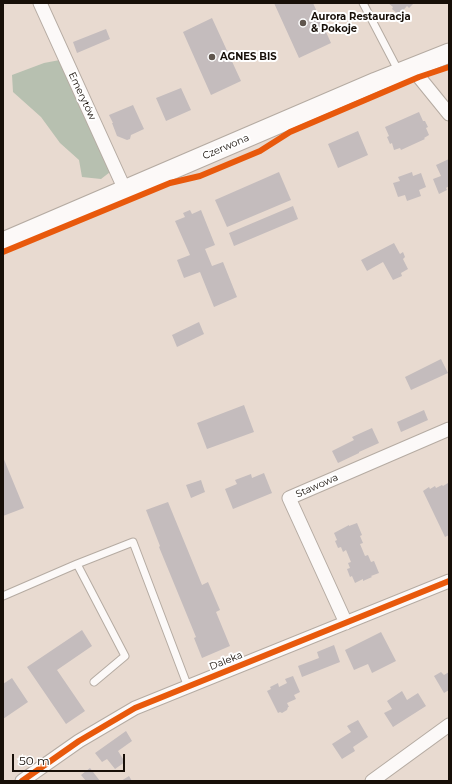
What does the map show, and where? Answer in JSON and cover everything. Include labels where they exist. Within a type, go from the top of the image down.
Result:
[{"type":"main road","name":"Czerwona","points":[[3,242],[449,53]]},
{"type":"street","name":"Emerytów","points":[[40,3],[125,190]]},
{"type":"street","points":[[406,70],[419,77],[449,114]]},
{"type":"street","name":"Stawowa","points":[[346,623],[289,498],[449,429]]},
{"type":"street","name":"Daleka","points":[[22,781],[79,741],[135,708],[449,581]]},
{"type":"street","points":[[372,781],[449,725]]},
{"type":"lane","points":[[363,3],[384,45],[406,70]]},
{"type":"lane","points":[[3,596],[133,542],[188,687]]},
{"type":"lane","points":[[77,564],[125,656],[94,682]]},
{"type":"green space","points":[[65,59],[114,169],[101,179],[82,177],[79,160],[60,143],[41,117],[13,92],[12,75],[44,63]]},
{"type":"building","name":"Aurora Restauracja & Pokoje","points":[[274,3],[313,3],[331,43],[299,58]]},
{"type":"building","points":[[388,3],[414,3],[409,8],[407,6],[399,15]]},
{"type":"building","name":"AGNES BIS","points":[[212,18],[241,81],[211,95],[183,32]]},
{"type":"building","points":[[106,29],[110,39],[77,53],[73,42]]},
{"type":"building","points":[[181,88],[191,110],[166,121],[156,98]]},
{"type":"building","points":[[133,105],[144,129],[131,135],[130,139],[127,140],[117,136],[109,115]]},
{"type":"building","points":[[419,112],[423,121],[425,121],[428,127],[426,128],[429,135],[424,138],[425,139],[401,150],[400,148],[394,150],[392,143],[390,144],[387,137],[389,136],[385,127]]},
{"type":"building","points":[[358,131],[368,155],[338,168],[328,144]]},
{"type":"building","points":[[449,159],[449,186],[446,188],[447,190],[439,194],[433,179],[441,176],[436,165]]},
{"type":"building","points":[[279,172],[291,200],[227,227],[215,200]]},
{"type":"building","points":[[412,172],[413,176],[421,173],[426,187],[419,190],[421,196],[407,201],[405,195],[398,197],[393,183],[400,181],[398,177]]},
{"type":"building","points":[[293,206],[298,219],[234,246],[229,233]]},
{"type":"building","points":[[190,210],[192,214],[201,210],[215,245],[205,249],[212,266],[223,262],[237,297],[214,307],[200,272],[184,278],[177,260],[190,255],[175,221],[185,217],[183,213]]},
{"type":"building","points":[[394,243],[400,254],[403,252],[405,257],[403,259],[408,269],[401,273],[402,276],[393,280],[383,262],[367,271],[361,260]]},
{"type":"building","points":[[199,322],[204,334],[177,347],[172,335]]},
{"type":"building","points":[[441,359],[448,373],[411,390],[405,377]]},
{"type":"building","points":[[244,405],[254,432],[207,449],[197,423]]},
{"type":"building","points":[[424,410],[428,420],[401,432],[397,422]]},
{"type":"building","points":[[372,428],[379,443],[338,463],[332,451],[354,440],[352,437]]},
{"type":"building","points":[[3,457],[24,508],[3,516]]},
{"type":"building","points":[[264,473],[272,493],[233,509],[225,489],[237,484],[235,480],[251,474],[252,478]]},
{"type":"building","points":[[201,480],[205,492],[191,498],[186,485]]},
{"type":"building","points":[[448,483],[449,535],[445,537],[423,491],[429,487],[430,489],[435,486],[436,488]]},
{"type":"building","points":[[168,502],[202,585],[208,582],[220,610],[216,612],[230,646],[202,658],[194,638],[196,637],[159,547],[160,546],[146,510]]},
{"type":"building","points":[[357,523],[362,535],[360,536],[363,543],[360,544],[365,556],[368,555],[371,562],[374,561],[379,573],[363,581],[363,579],[355,583],[352,576],[350,577],[347,569],[350,568],[348,563],[351,562],[346,550],[343,552],[341,547],[338,548],[334,533],[349,525]]},
{"type":"building","points":[[82,630],[92,646],[57,670],[85,711],[66,724],[27,667]]},
{"type":"building","points":[[381,632],[396,661],[372,673],[368,664],[354,670],[345,650]]},
{"type":"building","points":[[334,645],[340,662],[302,677],[298,666],[319,658],[317,652]]},
{"type":"building","points":[[441,672],[444,675],[449,672],[449,690],[444,693],[434,676]]},
{"type":"building","points":[[293,676],[300,692],[294,695],[296,699],[287,703],[289,707],[287,710],[282,713],[278,713],[267,691],[271,689],[270,687],[278,683],[279,687],[287,683],[285,679]]},
{"type":"building","points":[[12,678],[28,702],[3,719],[3,684]]},
{"type":"building","points":[[402,691],[407,700],[418,693],[426,706],[393,727],[384,713],[392,709],[387,701]]},
{"type":"building","points":[[358,720],[368,737],[353,747],[355,751],[342,759],[332,744],[351,732],[347,726]]},
{"type":"building","points":[[126,731],[132,741],[118,751],[125,762],[115,769],[107,759],[102,762],[95,753]]},
{"type":"building","points":[[90,768],[100,781],[86,781],[81,775]]},
{"type":"building","points":[[129,776],[132,781],[121,781]]},
{"type":"cycle path","points":[[3,252],[170,183],[200,176],[260,151],[290,132],[419,77],[449,67]]},
{"type":"cycle path","points":[[22,781],[79,741],[135,708],[449,581]]},
{"type":"place","name":"Aurora Restauracja & Pokoje","points":[[303,23]]},
{"type":"place","name":"AGNES BIS","points":[[212,57]]}]
